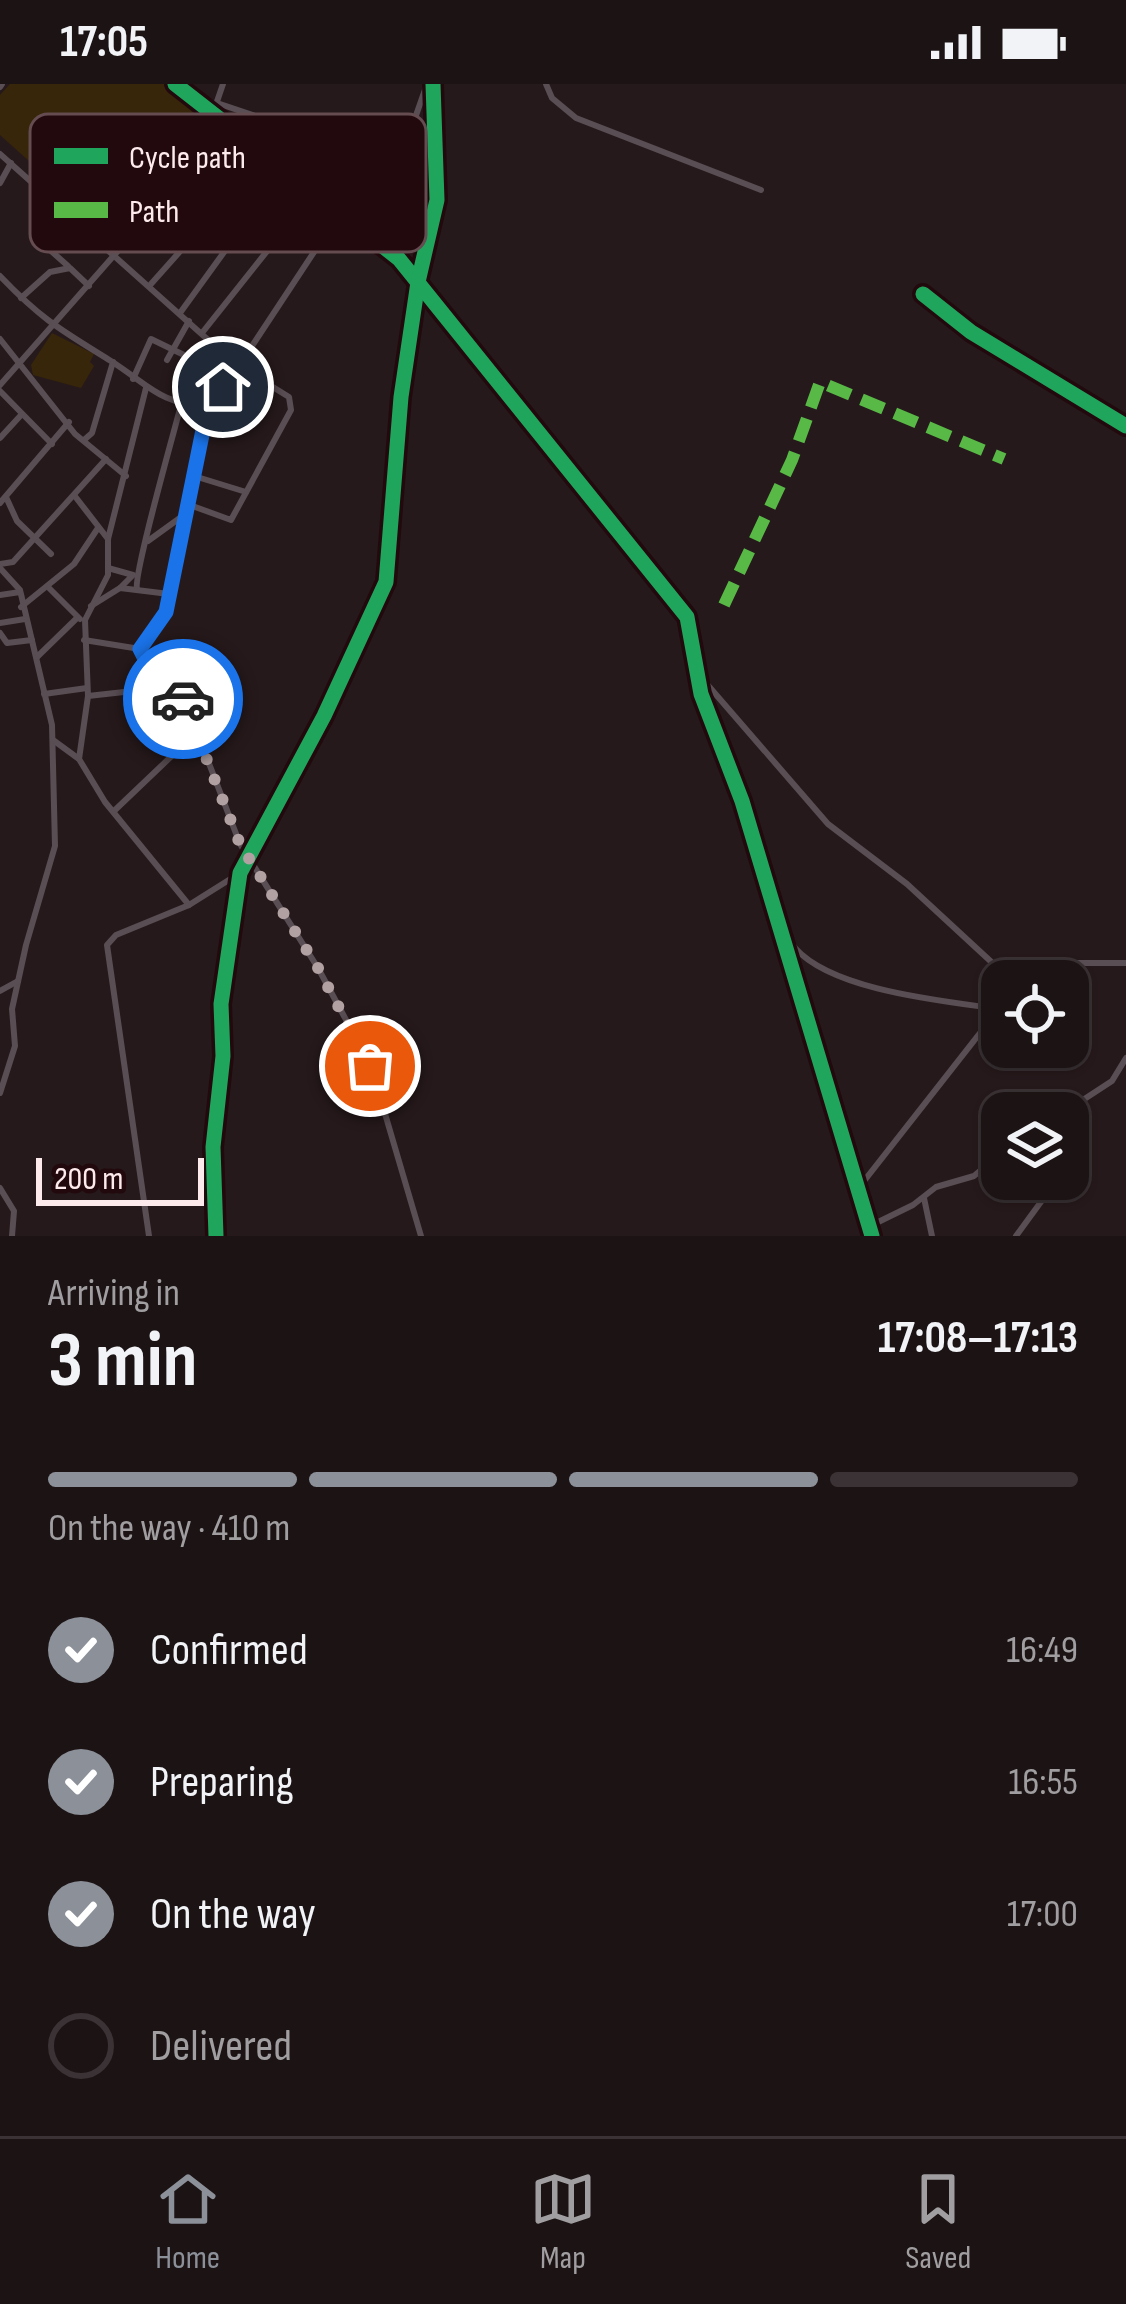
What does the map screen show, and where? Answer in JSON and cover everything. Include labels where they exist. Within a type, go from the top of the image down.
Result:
[{"type":"street","points":[[175,84],[210,114]]},
{"type":"street","points":[[213,114],[223,84]]},
{"type":"street","points":[[419,114],[430,84]]},
{"type":"street","points":[[426,247],[437,200],[430,84]]},
{"type":"street","points":[[546,84],[552,98],[576,118],[761,190]]},
{"type":"street","points":[[217,103],[249,114]]},
{"type":"street","points":[[0,154],[30,180]]},
{"type":"street","points":[[0,183],[11,163]]},
{"type":"street","points":[[52,252],[89,286]]},
{"type":"street","points":[[108,252],[234,363],[286,394],[292,406],[227,522],[187,504]]},
{"type":"street","points":[[52,444],[0,388],[47,325],[119,252]]},
{"type":"street","points":[[150,285],[180,252]]},
{"type":"street","points":[[180,313],[228,252]]},
{"type":"street","points":[[202,333],[266,252]]},
{"type":"street","points":[[140,649],[166,612],[211,409],[234,363],[252,346],[314,252]]},
{"type":"street","points":[[392,252],[687,617],[697,673],[742,801],[872,1236]]},
{"type":"street","points":[[216,1236],[213,1147],[224,1056],[221,1004],[240,873],[245,854],[324,716],[386,582],[400,398],[425,252]]},
{"type":"street","points":[[21,298],[50,272],[70,268]]},
{"type":"street","points":[[0,276],[47,325],[113,362],[146,388],[181,405],[211,409]]},
{"type":"street","points":[[167,360],[189,321]]},
{"type":"street","points":[[0,339],[83,440],[126,476]]},
{"type":"street","points":[[134,380],[149,340],[184,356],[183,376]]},
{"type":"street","points":[[83,440],[92,433],[113,362]]},
{"type":"street","points":[[36,658],[81,620],[108,568],[108,539],[146,388]]},
{"type":"street","points":[[88,608],[121,588],[133,574],[148,541],[181,405]]},
{"type":"street","points":[[0,438],[23,413]]},
{"type":"street","points":[[51,554],[3,500],[69,422]]},
{"type":"street","points":[[0,1093],[15,1046],[12,1009],[18,980],[55,846],[52,740],[44,694],[20,592],[0,566],[13,562],[106,460]]},
{"type":"street","points":[[194,476],[246,492]]},
{"type":"street","points":[[74,495],[108,539]]},
{"type":"street","points":[[148,541],[184,515]]},
{"type":"street","points":[[22,608],[74,564],[98,528]]},
{"type":"street","points":[[108,568],[133,574]]},
{"type":"street","points":[[133,574],[137,589]]},
{"type":"street","points":[[0,592],[13,583]]},
{"type":"street","points":[[49,588],[81,620],[87,692],[80,759]]},
{"type":"street","points":[[121,588],[169,594]]},
{"type":"street","points":[[0,592],[20,592]]},
{"type":"street","points":[[0,623],[26,619]]},
{"type":"street","points":[[0,633],[7,643],[32,640]]},
{"type":"street","points":[[82,640],[140,649],[189,710],[245,854],[318,968],[370,1066],[421,1236]]},
{"type":"street","points":[[697,673],[828,824],[885,872],[907,884],[989,960]]},
{"type":"street","points":[[114,811],[178,751],[178,730],[158,675]]},
{"type":"street","points":[[44,694],[133,691],[164,695]]},
{"type":"street","points":[[52,740],[80,759],[114,811],[189,905]]},
{"type":"street","points":[[148,1236],[107,945],[116,935],[189,905],[240,873]]},
{"type":"street","points":[[771,904],[795,947],[828,973],[938,1000],[981,1005]]},
{"type":"street","points":[[1089,963],[1126,963]]},
{"type":"street","points":[[0,991],[18,980]]},
{"type":"street","points":[[857,1190],[981,1032]]},
{"type":"street","points":[[1089,1096],[1112,1081],[1126,1058]]},
{"type":"street","points":[[870,1226],[924,1198],[935,1187],[981,1170]]},
{"type":"street","points":[[0,1188],[14,1210],[13,1236]]},
{"type":"street","points":[[924,1198],[932,1236]]},
{"type":"street","points":[[1016,1236],[1042,1200]]},
{"type":"shaded area","points":[[10,84],[167,84],[200,114],[30,114],[30,162],[0,135],[0,95]]},
{"type":"shaded area","points":[[52,333],[94,354],[90,362],[94,366],[81,388],[33,375],[31,365]]},
{"type":"marked path","points":[[724,605],[792,460],[820,382],[1004,459]]},
{"type":"cycle path","points":[[175,84],[213,114]]},
{"type":"cycle path","points":[[426,247],[437,200],[433,84]]},
{"type":"cycle path","points":[[390,252],[687,617],[701,694],[742,801],[872,1236]]},
{"type":"cycle path","points":[[216,1236],[213,1147],[223,1056],[221,1004],[240,873],[324,716],[386,582],[401,397],[425,252]]},
{"type":"cycle path","points":[[923,294],[971,332],[1126,426]]},
{"type":"way so far","points":[[183,699],[240,844],[318,968],[370,1066]]},
{"type":"route","points":[[183,699],[151,671],[140,649],[166,612],[203,430],[223,387]]}]
